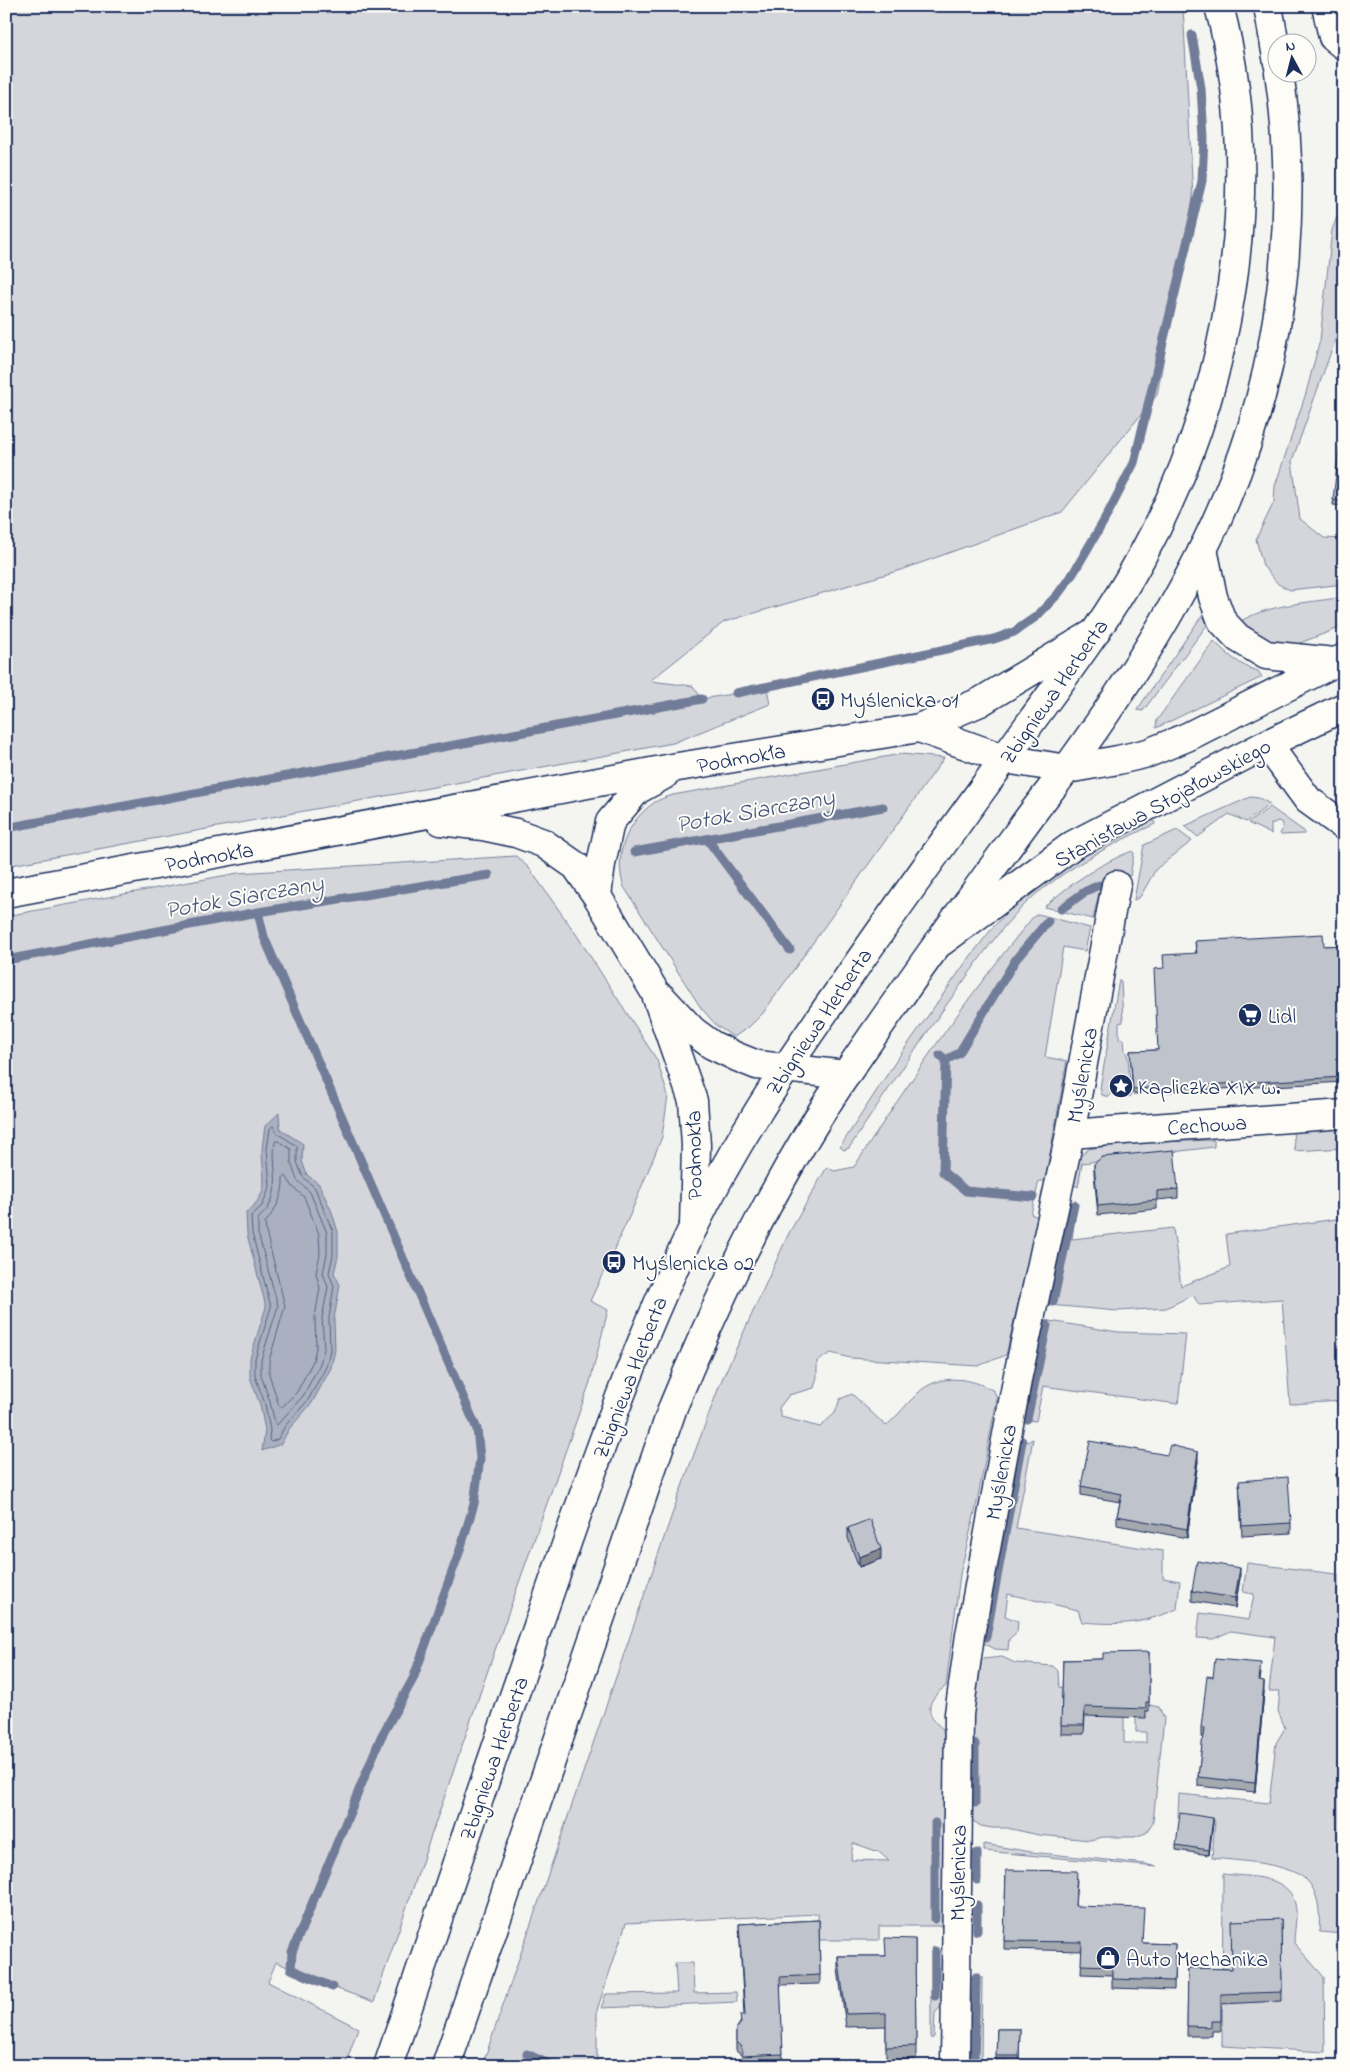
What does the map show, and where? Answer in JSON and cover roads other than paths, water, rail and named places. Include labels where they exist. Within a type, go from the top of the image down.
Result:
[{"type":"street","name":"Zbigniewa Herberta","points":[[388,2066],[557,1571],[622,1390],[657,1303],[694,1226],[755,1114],[785,1067],[1096,632],[1141,558],[1189,457],[1209,392],[1226,319],[1238,231],[1240,168],[1235,102],[1230,56],[1219,6]]},
{"type":"street","points":[[1268,6],[1273,32]]},
{"type":"street","points":[[1326,6],[1333,37],[1343,45]]},
{"type":"street","points":[[446,2066],[676,1399],[711,1316],[741,1253],[788,1166],[846,1075],[938,944],[1067,769],[1158,632],[1204,548],[1226,500],[1253,425],[1267,369],[1278,306],[1285,248],[1288,195],[1287,142],[1280,82]]},
{"type":"street","points":[[1204,548],[1213,597],[1222,621],[1238,638],[1266,655],[1339,660]]},
{"type":"street","points":[[919,728],[980,702],[1096,632]]},
{"type":"street","name":"Stanisława Stojałowskiego","points":[[1067,769],[1148,753],[1187,737],[1339,660]]},
{"type":"street","name":"Stanisława Stojałowskiego","points":[[938,944],[1073,845],[1267,744],[1344,707]]},
{"type":"street","name":"Podmokła","points":[[6,893],[678,768],[919,728],[1005,760],[1067,769]]},
{"type":"street","points":[[1267,744],[1308,800],[1344,826]]},
{"type":"street","points":[[597,896],[601,864],[610,822],[637,790],[678,768]]},
{"type":"street","name":"Podmokła","points":[[412,818],[483,826],[516,833],[542,843],[576,866],[597,896],[656,992],[693,1101],[696,1153],[694,1226]]},
{"type":"street","name":"Myślenicka","points":[[955,2066],[959,1714],[970,1635],[1018,1375],[1070,1134],[1116,886]]},
{"type":"street","points":[[656,992],[693,1031],[712,1045],[737,1058],[757,1065],[846,1075]]},
{"type":"street","name":"Cechowa","points":[[1070,1134],[1344,1114]]},
{"type":"water","points":[[279,1113],[280,1129],[303,1144],[302,1161],[307,1175],[319,1184],[332,1212],[338,1232],[338,1256],[334,1273],[340,1285],[334,1319],[335,1350],[331,1368],[312,1403],[289,1429],[281,1444],[262,1451],[265,1430],[260,1405],[250,1377],[250,1358],[266,1307],[247,1234],[246,1213],[259,1198],[264,1184],[262,1149],[265,1126]]},
{"type":"waterway","points":[[736,693],[994,639],[1014,632],[1037,616],[1058,594],[1074,572],[1105,519],[1134,463],[1202,181],[1204,138],[1201,88],[1192,35]]},
{"type":"waterway","points":[[6,828],[702,699]]},
{"type":"waterway","name":"Potok Siarczany","points":[[634,852],[883,807]]},
{"type":"waterway","points":[[707,839],[790,950]]},
{"type":"waterway","name":"Potok Siarczany","points":[[6,960],[258,912],[489,875]]},
{"type":"waterway","points":[[1061,909],[1086,891],[1099,885]]},
{"type":"waterway","points":[[258,912],[264,937],[477,1429],[480,1458],[474,1504],[459,1553],[413,1679],[381,1737],[292,1952],[291,1969],[332,1987]]},
{"type":"waterway","points":[[946,1060],[959,1053],[1016,959],[1048,921]]},
{"type":"waterway","points":[[940,1055],[946,1060],[943,1172],[966,1191],[1033,1197]]},
{"type":"waterway","points":[[1053,1302],[1074,1205]]},
{"type":"waterway","points":[[1027,1419],[1047,1325]]},
{"type":"waterway","points":[[986,1637],[1022,1441]]},
{"type":"waterway","points":[[975,1744],[975,1803]]},
{"type":"waterway","points":[[935,1823],[935,1919]]},
{"type":"waterway","points":[[977,1853],[977,1880]]},
{"type":"waterway","points":[[977,1905],[977,1931]]},
{"type":"waterway","points":[[935,1951],[935,1996]]},
{"type":"waterway","points":[[974,2062],[976,1977]]},
{"type":"waterway","points":[[527,2054],[553,2066]]},
{"type":"place","name":"Myślenicka 01","points":[[823,699]]},
{"type":"place","name":"Lidl","points":[[1250,1015]]},
{"type":"place","name":"Kapliczka XIX w.","points":[[1121,1086]]},
{"type":"place","name":"Myślenicka 02","points":[[614,1262]]},
{"type":"place","name":"Auto Mechanika","points":[[1108,1958]]}]
